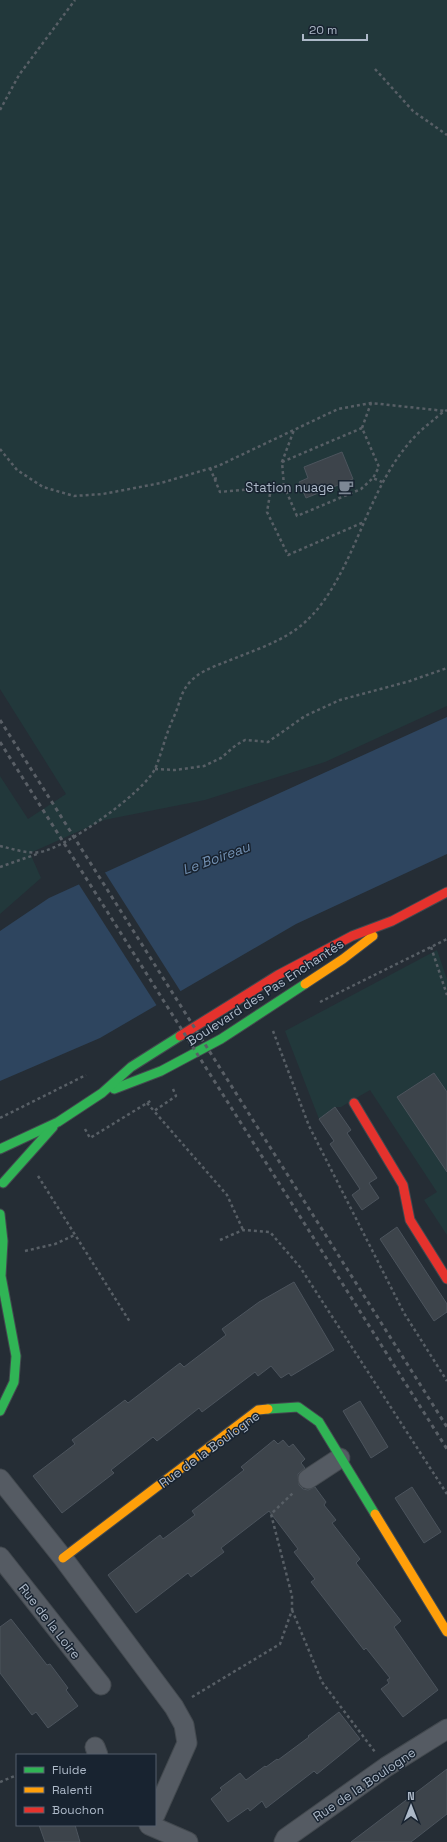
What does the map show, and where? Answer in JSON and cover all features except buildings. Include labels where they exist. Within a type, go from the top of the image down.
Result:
[{"type":"main road","name":"Boulevard des Pas Enchantés","points":[[0,1149],[58,1122],[102,1093],[131,1067],[278,975],[352,936],[392,921],[447,892]]},
{"type":"main road","name":"Boulevard des Pas Enchantés","points":[[102,1093],[161,1071],[221,1039],[343,959],[392,921]]},
{"type":"main road","points":[[354,1103],[403,1185],[410,1220],[447,1279]]},
{"type":"main road","name":"Boulevard des Pas Enchantés","points":[[0,1171],[3,1187],[58,1122]]},
{"type":"main road","points":[[0,1214],[3,1241],[0,1275],[16,1356],[16,1369],[10,1392],[0,1411]]},
{"type":"main road","name":"Rue de la Boulogne","points":[[63,1558],[258,1410],[298,1407],[319,1422],[447,1632]]},
{"type":"street","points":[[302,1484],[340,1458]]},
{"type":"street","points":[[0,1479],[63,1558],[174,1707],[184,1725],[187,1743],[156,1812]]},
{"type":"street","name":"Rue de la Loire","points":[[0,1557],[100,1685]]},
{"type":"street","name":"Rue de la Boulogne","points":[[284,1842],[286,1838],[386,1767],[447,1729]]},
{"type":"street","points":[[156,1826],[188,1842]]},
{"type":"path","points":[[0,110],[19,75],[75,0]]},
{"type":"path","points":[[375,69],[413,112],[447,134]]},
{"type":"path","points":[[295,429],[282,462],[284,486],[297,516],[361,489],[373,478],[379,467],[362,428],[371,403]]},
{"type":"path","points":[[0,449],[16,470],[43,487],[74,496],[103,494],[161,484],[210,468],[338,409],[371,403],[446,411]]},
{"type":"path","points":[[0,867],[68,840],[105,817],[134,793],[155,769],[182,694],[189,682],[199,674],[217,665],[275,643],[309,620],[339,577],[382,482],[396,457],[417,433],[446,411]]},
{"type":"path","points":[[282,462],[362,428]]},
{"type":"path","points":[[210,468],[220,492],[284,486]]},
{"type":"path","points":[[214,479],[218,478]]},
{"type":"path","points":[[373,478],[382,482]]},
{"type":"path","points":[[271,487],[267,512],[288,555],[364,522]]},
{"type":"path","points":[[155,769],[175,770],[204,766],[221,758],[236,745],[245,740],[268,742],[305,716],[340,700],[410,681],[447,668]]},
{"type":"path","points":[[0,846],[30,853],[41,852]]},
{"type":"path","points":[[431,947],[447,995]]},
{"type":"path","points":[[271,1027],[309,1126],[404,1313],[447,1381]]},
{"type":"path","points":[[154,1111],[176,1096],[172,1087]]},
{"type":"path","points":[[147,1103],[226,1194],[243,1230]]},
{"type":"path","points":[[44,1185],[130,1322]]},
{"type":"path","points":[[220,1240],[243,1230],[270,1232],[300,1267],[447,1494]]},
{"type":"path","points":[[21,1252],[55,1244],[75,1235]]},
{"type":"path","points":[[174,1707],[280,1644],[292,1610],[292,1596],[271,1514],[302,1484]]},
{"type":"path","points":[[292,1610],[322,1682],[386,1767]]},
{"type":"path","points":[[0,1782],[16,1775]]},
{"type":"green space","points":[[0,0],[447,0],[447,706],[325,762],[205,800],[104,820],[30,853],[41,878],[0,914],[0,776],[28,819],[66,794],[0,689]]},
{"type":"green space","points":[[437,950],[447,979],[447,1092],[434,1073],[397,1097],[447,1172],[447,1235],[424,1200],[437,1192],[370,1090],[341,1107],[335,1107],[319,1119],[285,1031]]},
{"type":"water","name":"Le Boireau","points":[[447,717],[447,854],[296,924],[100,1038],[0,1081],[0,931],[49,898]]},
{"type":"pier","points":[[104,871],[181,992],[157,1006],[78,883]]},
{"type":"railway","points":[[0,720],[447,1427]]},
{"type":"railway","points":[[0,742],[447,1449]]},
{"type":"traffic: fast","points":[[114,1089],[161,1071],[221,1039],[305,984]]},
{"type":"traffic: fast","points":[[0,1149],[58,1122],[102,1093],[131,1067],[180,1036]]},
{"type":"traffic: fast","points":[[3,1183],[53,1127]]},
{"type":"traffic: fast","points":[[0,1214],[3,1241],[1,1276],[16,1356],[14,1382],[0,1411]]},
{"type":"traffic: fast","points":[[268,1409],[298,1407],[319,1422],[375,1514]]},
{"type":"traffic: slow","points":[[305,984],[343,959],[373,936]]},
{"type":"traffic: slow","points":[[63,1558],[258,1410],[268,1409]]},
{"type":"traffic: slow","points":[[375,1514],[447,1632]]},
{"type":"traffic: jam","points":[[180,1036],[278,975],[352,936],[392,921],[447,892]]},
{"type":"traffic: jam","points":[[354,1103],[403,1185],[410,1220],[447,1279]]},
{"type":"place","name":"Station nuage","points":[[346,487]]}]
